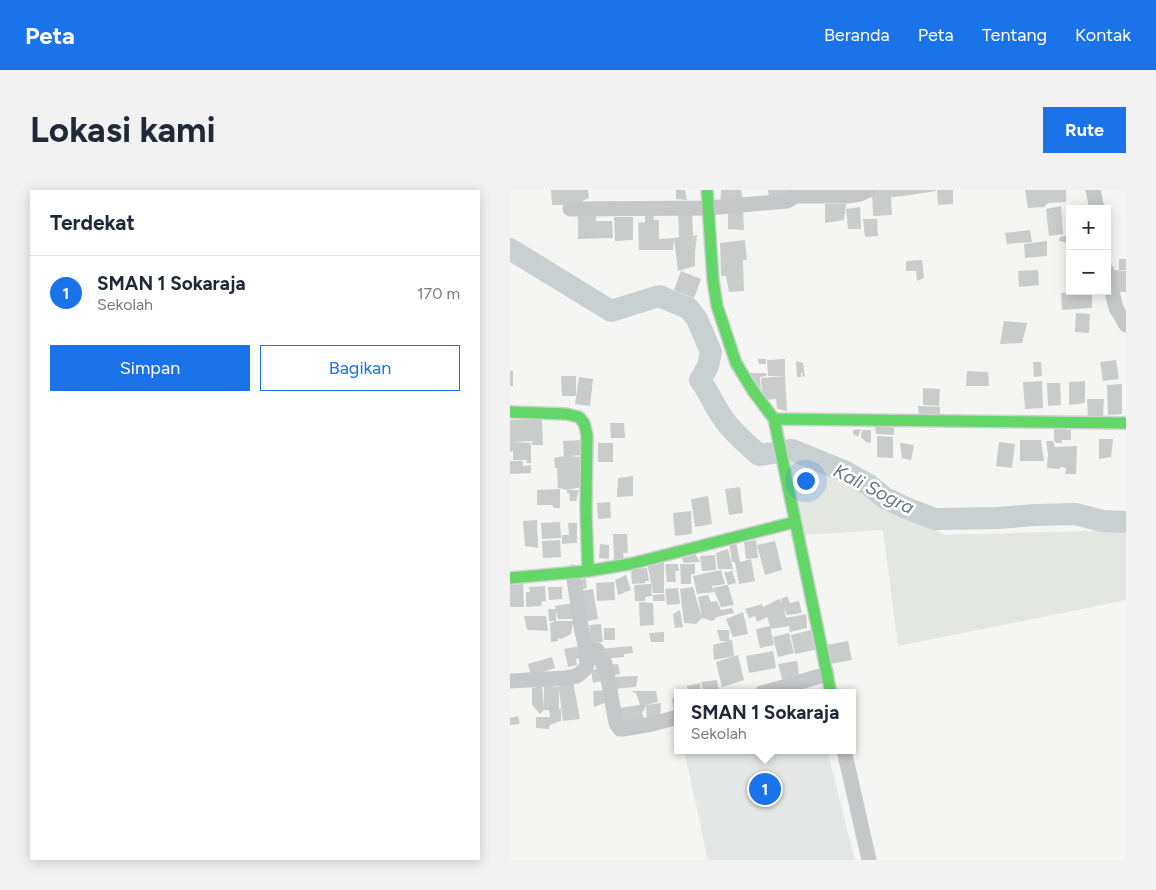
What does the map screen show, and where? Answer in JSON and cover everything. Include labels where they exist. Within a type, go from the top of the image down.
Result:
[{"type":"street","points":[[706,190],[713,280],[717,306],[736,363],[776,425],[830,689]]},
{"type":"street","points":[[570,209],[708,208],[787,201],[791,200],[795,193],[848,196],[869,190]]},
{"type":"street","points":[[1093,190],[1095,205]]},
{"type":"street","points":[[1111,287],[1116,308],[1126,325]]},
{"type":"street","points":[[510,412],[578,416],[585,423],[588,435],[586,510],[580,572],[581,627],[587,664],[585,669],[577,676],[510,681]]},
{"type":"street","points":[[776,425],[1126,423]]},
{"type":"street","points":[[510,578],[580,572],[658,557],[795,522]]},
{"type":"street","points":[[586,650],[597,650],[599,659],[605,663],[616,723],[620,728],[652,724],[674,718]]},
{"type":"street","points":[[776,689],[827,674]]},
{"type":"street","points":[[845,754],[870,860]]},
{"type":"shaded area","points":[[788,454],[877,488],[944,535],[1126,530],[1126,600],[898,646],[883,530],[804,535]]},
{"type":"shaded area","points":[[685,754],[828,754],[855,860],[708,860]]},
{"type":"building","points":[[551,190],[588,190],[589,198],[573,205],[552,205]]},
{"type":"building","points":[[676,190],[685,190],[687,200],[676,199]]},
{"type":"building","points":[[721,190],[741,190],[743,203],[720,206]]},
{"type":"building","points":[[768,190],[788,190],[788,196],[769,198]]},
{"type":"building","points":[[872,190],[936,191],[891,197],[892,215],[873,216]]},
{"type":"building","points":[[937,190],[953,190],[953,204],[938,205]]},
{"type":"building","points":[[1025,190],[1066,190],[1066,202],[1048,203],[1044,207],[1028,208]]},
{"type":"building","points":[[825,204],[846,204],[844,220],[825,223]]},
{"type":"building","points":[[1061,206],[1063,234],[1049,236],[1046,209]]},
{"type":"building","points":[[860,207],[861,229],[848,229],[846,209]]},
{"type":"building","points":[[743,209],[744,230],[728,229],[728,210]]},
{"type":"building","points":[[678,210],[692,210],[693,236],[697,235],[695,266],[678,271],[674,238],[679,237]]},
{"type":"building","points":[[578,214],[596,216],[596,221],[612,221],[613,238],[578,239]]},
{"type":"building","points":[[653,214],[654,220],[659,220],[659,239],[674,238],[673,250],[639,250],[638,223],[645,222],[645,215]]},
{"type":"building","points":[[614,217],[633,217],[633,240],[615,241]]},
{"type":"building","points":[[863,219],[877,219],[878,236],[865,237]]},
{"type":"building","points":[[1030,230],[1032,242],[1007,244],[1005,233]]},
{"type":"building","points":[[1066,236],[1066,242],[1059,241],[1060,237]]},
{"type":"building","points":[[745,240],[747,260],[743,260],[744,291],[729,292],[726,276],[721,276],[720,243]]},
{"type":"building","points":[[1047,241],[1047,256],[1025,258],[1024,244]]},
{"type":"building","points":[[1119,259],[1126,259],[1126,270],[1119,270]]},
{"type":"building","points":[[922,260],[924,278],[917,281],[916,271],[906,271],[906,261]]},
{"type":"building","points":[[1038,270],[1039,285],[1019,287],[1018,271]]},
{"type":"building","points":[[1115,270],[1126,271],[1126,292],[1114,292]]},
{"type":"building","points":[[681,271],[701,279],[694,298],[674,290]]},
{"type":"building","points":[[1061,293],[1066,293],[1066,295],[1092,295],[1092,308],[1062,310]]},
{"type":"building","points":[[1076,313],[1090,314],[1089,333],[1075,332]]},
{"type":"building","points":[[1004,321],[1027,323],[1022,343],[1000,344]]},
{"type":"building","points":[[758,359],[766,359],[766,364],[759,364]]},
{"type":"building","points":[[785,359],[785,376],[768,376],[767,360]]},
{"type":"building","points":[[1116,360],[1119,379],[1103,381],[1100,362]]},
{"type":"building","points":[[796,361],[803,363],[805,377],[801,373],[801,377],[797,377]]},
{"type":"building","points":[[1033,362],[1041,362],[1042,376],[1034,377]]},
{"type":"building","points":[[510,371],[513,371],[513,386],[510,386]]},
{"type":"building","points":[[967,371],[988,372],[989,386],[966,386]]},
{"type":"building","points":[[749,373],[766,373],[767,376],[760,377],[761,391]]},
{"type":"building","points":[[561,376],[576,376],[576,396],[562,396]]},
{"type":"building","points":[[785,376],[787,411],[777,409],[776,399],[766,400],[762,397],[761,378]]},
{"type":"building","points":[[579,377],[593,379],[590,406],[575,404]]},
{"type":"building","points":[[1042,381],[1043,408],[1025,409],[1023,382]]},
{"type":"building","points":[[1085,381],[1085,403],[1069,405],[1069,382]]},
{"type":"building","points":[[1047,383],[1060,383],[1061,405],[1048,406]]},
{"type":"building","points":[[1122,384],[1122,414],[1108,415],[1107,385]]},
{"type":"building","points":[[923,388],[940,389],[939,406],[923,405]]},
{"type":"building","points":[[1087,399],[1104,399],[1103,418],[1088,418]]},
{"type":"building","points":[[918,406],[940,407],[940,418],[919,418]]},
{"type":"building","points":[[542,418],[543,445],[532,445],[532,441],[513,442],[531,443],[531,463],[526,463],[527,460],[513,460],[513,451],[510,452],[510,420]]},
{"type":"building","points":[[610,423],[624,423],[625,438],[611,438]]},
{"type":"building","points":[[875,424],[894,424],[894,435],[876,434]]},
{"type":"building","points":[[1054,428],[1071,430],[1071,440],[1062,440],[1062,443],[1056,443],[1054,440]]},
{"type":"building","points":[[861,429],[858,437],[853,434],[853,430]]},
{"type":"building","points":[[862,430],[871,430],[871,443],[866,442],[861,437]]},
{"type":"building","points":[[877,436],[893,437],[893,458],[877,457]]},
{"type":"building","points":[[1099,439],[1113,439],[1111,457],[1099,459]]},
{"type":"building","points":[[583,440],[583,455],[569,456],[580,457],[581,487],[567,490],[558,488],[557,468],[555,468],[554,458],[564,456],[563,441]]},
{"type":"building","points":[[1020,440],[1041,440],[1044,461],[1020,461]]},
{"type":"building","points":[[1046,441],[1053,441],[1055,447],[1077,446],[1076,474],[1065,474],[1066,468],[1047,468]]},
{"type":"building","points":[[999,442],[1015,444],[1012,468],[996,466]]},
{"type":"building","points":[[598,443],[613,443],[613,462],[598,462]]},
{"type":"building","points":[[900,443],[914,445],[911,460],[902,458]]},
{"type":"building","points":[[510,461],[523,461],[523,466],[531,465],[531,473],[510,474]]},
{"type":"building","points":[[633,476],[633,496],[617,497],[618,478]]},
{"type":"building","points":[[740,487],[743,513],[729,515],[725,489]]},
{"type":"building","points":[[560,489],[560,508],[554,508],[552,505],[537,505],[537,490]]},
{"type":"building","points":[[567,490],[579,490],[576,501],[570,501]]},
{"type":"building","points":[[708,496],[712,524],[695,527],[691,499]]},
{"type":"building","points":[[610,502],[611,518],[598,519],[597,503]]},
{"type":"building","points":[[691,511],[692,534],[675,536],[673,513]]},
{"type":"building","points":[[537,520],[538,548],[525,546],[523,521]]},
{"type":"building","points":[[560,522],[561,538],[542,539],[541,523]]},
{"type":"building","points":[[568,523],[577,523],[577,543],[562,544],[562,535],[569,535]]},
{"type":"building","points":[[613,534],[627,534],[628,553],[623,553],[624,560],[614,561]]},
{"type":"building","points":[[560,540],[561,557],[543,558],[542,541]]},
{"type":"building","points":[[756,540],[758,558],[746,559],[744,542]]},
{"type":"building","points":[[736,541],[740,562],[751,559],[755,581],[739,584],[735,562],[732,562],[729,542]]},
{"type":"building","points":[[775,541],[782,570],[765,575],[757,545]]},
{"type":"building","points":[[600,544],[609,545],[609,559],[599,558]]},
{"type":"building","points":[[728,549],[733,569],[718,569],[716,553]]},
{"type":"building","points":[[693,550],[700,562],[684,563],[679,554]]},
{"type":"building","points":[[715,555],[716,570],[702,571],[700,556]]},
{"type":"building","points":[[664,558],[664,593],[653,593],[647,563]]},
{"type":"building","points":[[665,564],[678,564],[679,571],[675,571],[676,582],[667,582]]},
{"type":"building","points":[[680,564],[695,564],[695,574],[691,574],[691,584],[681,584]]},
{"type":"building","points":[[647,568],[649,581],[632,584],[631,569]]},
{"type":"building","points":[[721,570],[725,584],[713,586],[711,583],[714,592],[697,594],[693,576]]},
{"type":"building","points":[[732,570],[736,583],[728,585],[724,572]]},
{"type":"building","points":[[585,574],[587,588],[578,590]]},
{"type":"building","points":[[626,575],[631,590],[618,595],[615,580]]},
{"type":"building","points":[[614,582],[615,600],[597,601],[596,583]]},
{"type":"building","points":[[523,584],[524,607],[510,607],[510,585]]},
{"type":"building","points":[[651,584],[652,596],[645,597],[645,601],[635,601],[634,585]]},
{"type":"building","points":[[728,585],[734,605],[721,607],[713,588]]},
{"type":"building","points":[[545,586],[546,601],[542,601],[541,606],[526,607],[526,592],[530,592],[529,587]]},
{"type":"building","points":[[548,587],[562,587],[562,599],[549,600]]},
{"type":"building","points":[[693,587],[702,618],[696,624],[684,623],[680,589]]},
{"type":"building","points":[[678,588],[680,604],[667,605],[665,589]]},
{"type":"building","points":[[593,589],[598,619],[583,622],[578,591]]},
{"type":"building","points":[[664,594],[665,601],[653,601],[653,595]]},
{"type":"building","points":[[708,595],[711,602],[717,601],[721,610],[732,608],[734,613],[717,617],[713,621],[702,618],[698,597]]},
{"type":"building","points":[[787,596],[790,603],[799,601],[802,613],[787,615],[784,608],[786,618],[806,614],[807,628],[790,632],[789,626],[771,629],[767,617],[757,622],[755,616],[749,618],[745,609],[762,604],[763,607],[779,599],[782,603],[781,599]]},
{"type":"building","points":[[639,602],[653,603],[654,625],[640,626]]},
{"type":"building","points":[[573,603],[575,619],[558,619],[555,606]]},
{"type":"building","points":[[548,609],[556,609],[556,621],[549,621]]},
{"type":"building","points":[[680,610],[683,627],[675,628],[673,614]]},
{"type":"building","points":[[743,612],[748,634],[733,637],[726,619]]},
{"type":"building","points":[[524,616],[546,616],[548,631],[527,630]]},
{"type":"building","points":[[573,621],[571,634],[561,639],[558,638],[558,641],[551,642],[550,623]]},
{"type":"building","points":[[601,624],[603,642],[591,643],[589,625]]},
{"type":"building","points":[[770,626],[774,645],[760,648],[756,629]]},
{"type":"building","points":[[604,628],[615,628],[615,640],[604,640]]},
{"type":"building","points":[[717,630],[729,630],[729,641],[720,641]]},
{"type":"building","points":[[811,630],[815,650],[795,654],[791,635]]},
{"type":"building","points":[[664,632],[664,642],[651,642],[649,633]]},
{"type":"building","points":[[789,633],[794,653],[778,657],[773,637]]},
{"type":"building","points":[[732,640],[734,656],[714,660],[713,645]]},
{"type":"building","points":[[848,641],[852,660],[830,664],[826,645]]},
{"type":"building","points":[[581,646],[583,657],[576,659],[577,665],[568,667],[564,649]]},
{"type":"building","points":[[632,646],[633,653],[624,654],[624,657],[600,659],[599,649]]},
{"type":"building","points":[[773,651],[776,668],[749,673],[746,656]]},
{"type":"building","points":[[738,655],[744,680],[722,687],[716,662]]},
{"type":"building","points":[[552,657],[555,668],[531,676],[528,664]]},
{"type":"building","points":[[797,661],[800,680],[783,682],[778,664]]},
{"type":"building","points":[[603,663],[606,680],[593,683],[591,670],[596,669],[596,665]]},
{"type":"building","points":[[618,664],[620,674],[609,676],[608,665]]},
{"type":"building","points":[[638,676],[636,687],[612,689],[610,677]]},
{"type":"building","points":[[717,680],[718,689],[703,689],[701,682]]},
{"type":"building","points":[[558,682],[573,682],[580,719],[563,721],[559,689],[561,721],[550,725],[549,729],[536,728],[536,717],[550,717],[549,710],[544,710],[540,714],[532,705],[532,688],[542,686],[544,707],[544,685],[559,687]]},
{"type":"building","points":[[700,683],[701,689],[687,689],[687,686]]},
{"type":"building","points":[[607,690],[607,702],[594,707],[593,691]]},
{"type":"building","points":[[631,691],[656,691],[658,702],[646,705],[642,712],[644,720],[621,727],[619,708],[640,705],[636,693]]},
{"type":"building","points":[[661,703],[660,719],[647,723],[646,705]]},
{"type":"building","points":[[518,716],[520,724],[510,725],[510,718]]},
{"type":"waterway","name":"Kali Sogra","points":[[510,249],[611,311],[659,296],[688,308],[697,319],[711,352],[708,366],[700,380],[727,423],[759,455],[792,450],[846,472],[869,485],[885,498],[935,519],[1075,514],[1103,521],[1126,522]]},
{"type":"traffic: fast","points":[[707,190],[713,280],[717,306],[736,363],[753,391],[774,419],[830,689]]},
{"type":"traffic: fast","points":[[510,412],[566,414],[579,417],[584,423],[587,435],[586,510],[588,571]]},
{"type":"traffic: fast","points":[[774,419],[1126,423]]},
{"type":"traffic: fast","points":[[510,578],[588,571],[630,564],[795,522]]},
{"type":"place","name":"SMAN 1 Sokaraja","points":[[765,789]]}]
